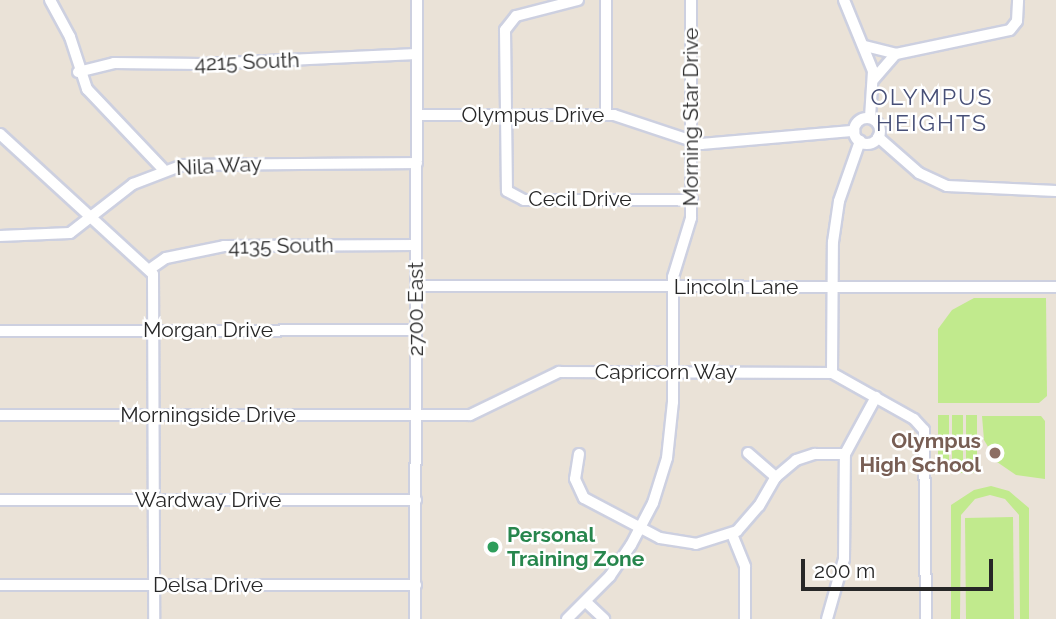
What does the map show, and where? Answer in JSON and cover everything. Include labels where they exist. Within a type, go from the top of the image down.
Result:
[{"type":"street","points":[[50,0],[70,37],[78,72],[94,100],[163,169]]},
{"type":"street","name":"2700 East","points":[[415,619],[417,0]]},
{"type":"street","points":[[504,115],[506,26],[516,16],[578,0]]},
{"type":"street","points":[[606,0],[606,114]]},
{"type":"street","name":"Morning Star Drive","points":[[567,619],[586,602],[621,561],[641,528],[667,457],[673,372],[675,258],[690,225],[692,200],[691,0]]},
{"type":"street","points":[[844,0],[866,46],[874,79],[870,118]]},
{"type":"street","points":[[866,46],[896,54],[1014,27],[1018,0]]},
{"type":"street","name":"4215 South","points":[[78,72],[114,63],[202,64],[417,54]]},
{"type":"street","points":[[874,79],[896,54]]},
{"type":"street","name":"Olympus Drive","points":[[417,115],[606,114],[623,116],[691,143],[854,131]]},
{"type":"street","name":"Cecil Drive","points":[[504,115],[504,181],[514,198],[692,200]]},
{"type":"street","points":[[870,118],[879,126],[878,137],[872,143],[860,141],[854,131],[859,120],[870,118]]},
{"type":"street","points":[[0,134],[150,269],[155,330],[154,619]]},
{"type":"street","points":[[878,137],[919,173],[947,187],[1056,191]]},
{"type":"street","points":[[832,373],[832,287],[839,201],[860,141]]},
{"type":"street","name":"Nila Way","points":[[0,236],[62,236],[133,184],[163,169],[204,163],[417,163]]},
{"type":"street","name":"4135 South","points":[[150,269],[166,258],[224,246],[416,245]]},
{"type":"street","name":"Lincoln Lane","points":[[416,286],[1056,287]]},
{"type":"street","name":"Morgan Drive","points":[[0,331],[416,330]]},
{"type":"street","name":"Capricorn Way","points":[[416,415],[481,412],[559,372],[832,373],[914,419],[924,430],[926,619]]},
{"type":"street","points":[[827,619],[844,559],[845,454],[876,397]]},
{"type":"street","name":"Morningside Drive","points":[[0,415],[416,415]]},
{"type":"street","points":[[748,453],[776,477]]},
{"type":"street","points":[[579,454],[575,479],[580,494],[666,541],[688,544],[732,534],[754,513],[776,477],[809,455],[845,454]]},
{"type":"street","name":"Wardway Drive","points":[[0,500],[416,500]]},
{"type":"street","points":[[732,534],[745,568],[745,619]]},
{"type":"street","name":"Delsa Drive","points":[[0,585],[416,585]]},
{"type":"street","points":[[586,602],[604,619]]},
{"type":"green space","points":[[974,298],[1046,298],[1047,396],[1039,403],[938,403],[938,329],[952,310]]},
{"type":"green space","points":[[938,415],[949,415],[949,438],[938,438]]},
{"type":"green space","points":[[952,415],[963,415],[963,438],[952,438]]},
{"type":"green space","points":[[966,415],[977,415],[977,438],[966,438]]},
{"type":"green space","points":[[982,416],[1041,416],[1045,421],[1045,479],[1016,475],[997,462],[984,440]]},
{"type":"green space","points":[[938,450],[949,450],[949,473],[938,473]]},
{"type":"green space","points":[[952,450],[963,450],[963,473],[952,473]]},
{"type":"green space","points":[[966,450],[977,450],[977,473],[966,473]]},
{"type":"green space","points":[[991,486],[1009,491],[1029,508],[1029,619],[1020,619],[1019,515],[1005,499],[990,495],[975,499],[961,515],[960,619],[951,619],[951,505],[974,490]]},
{"type":"green space","points":[[1013,517],[1014,619],[966,619],[965,518]]},
{"type":"place","name":"Olympus High School","points":[[995,453]]},
{"type":"place","name":"Personal Training Zone","points":[[493,547]]},
{"type":"district","name":"OLYMPUS HEIGHTS","points":[[932,110]]}]
